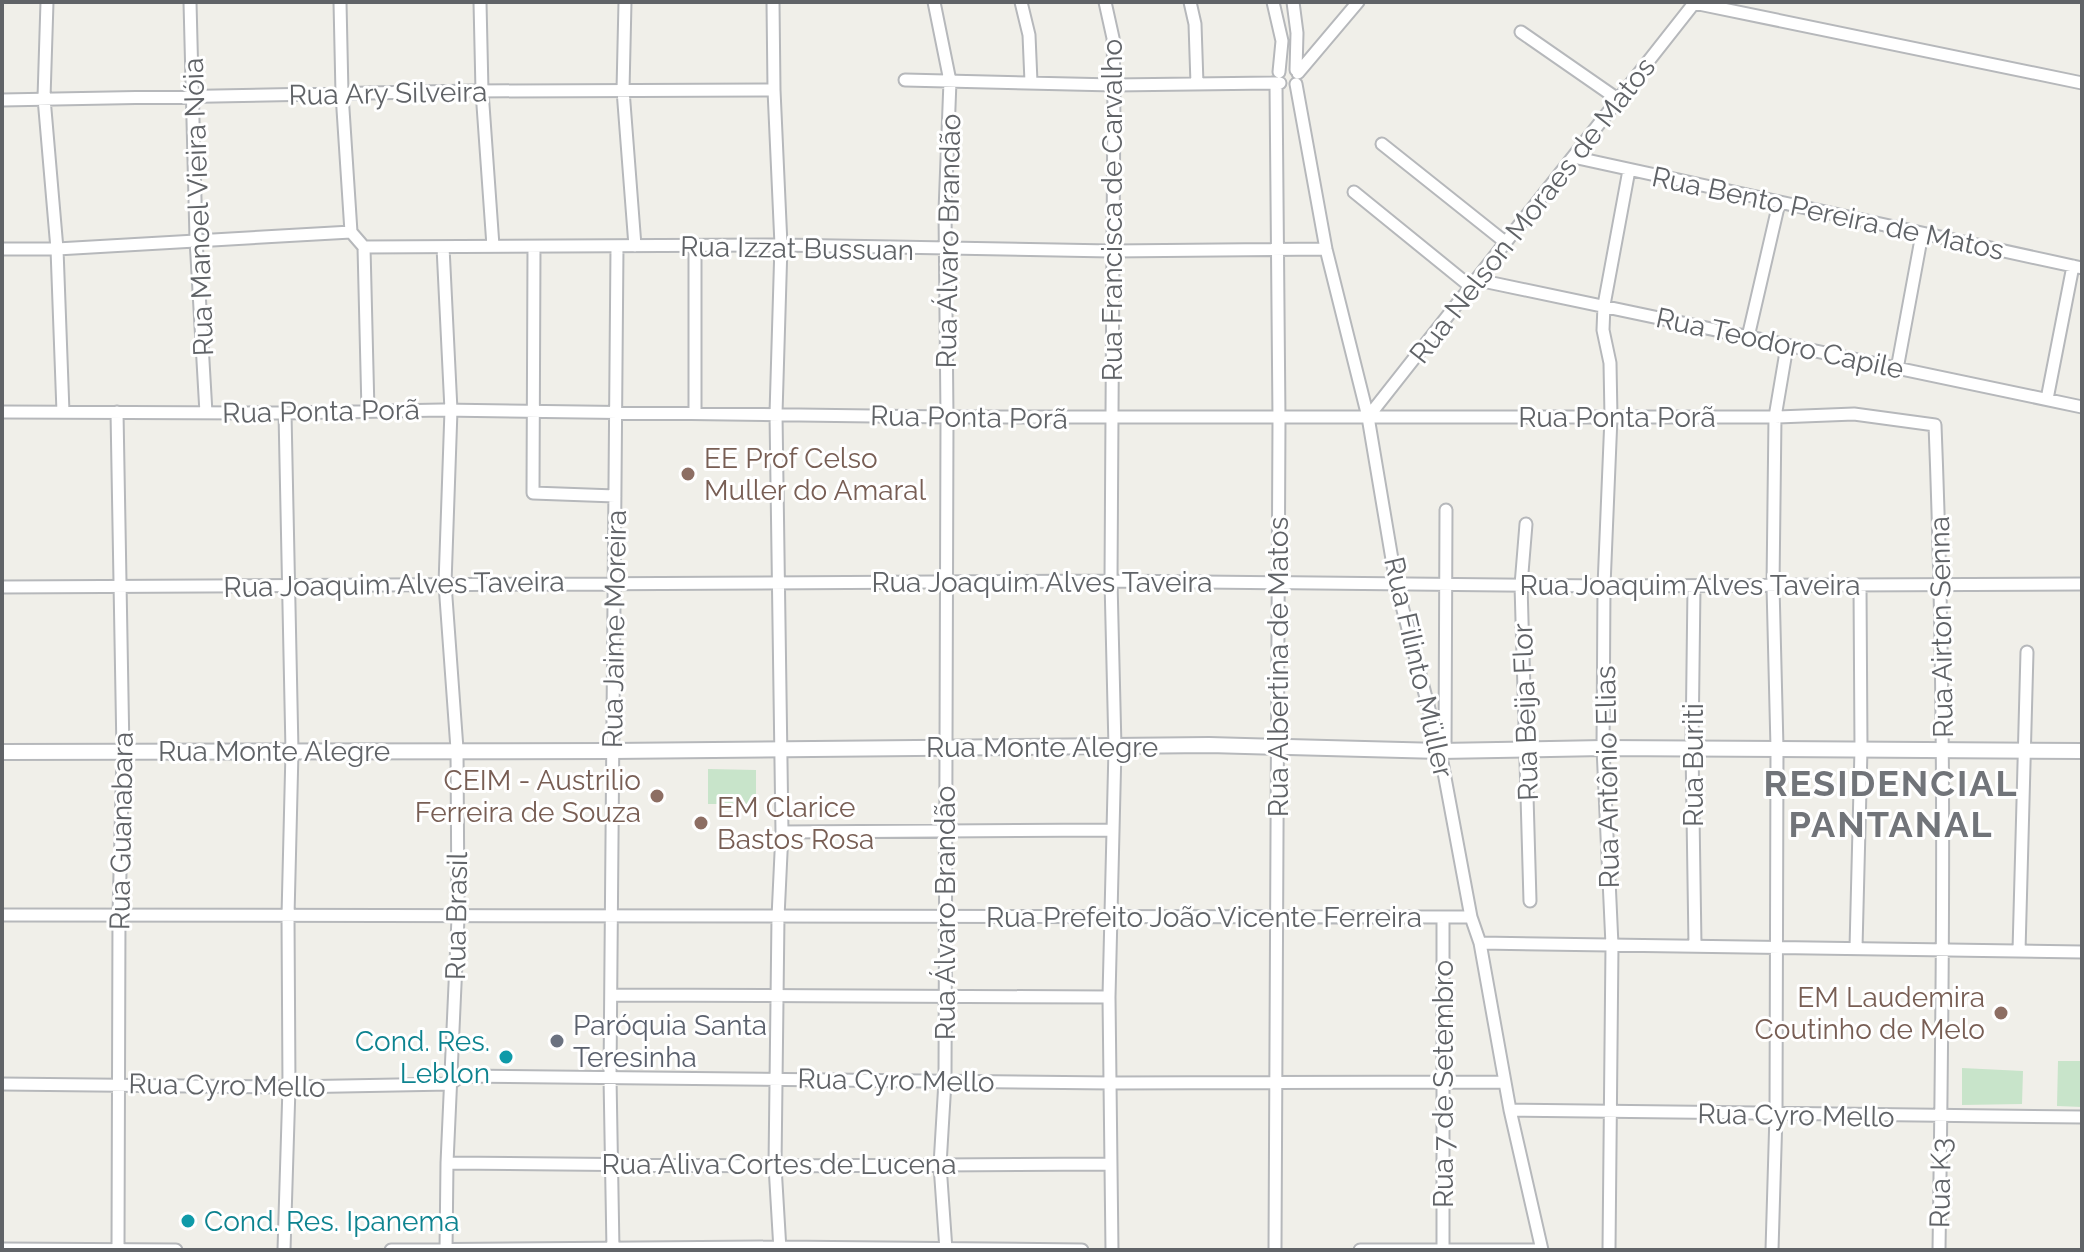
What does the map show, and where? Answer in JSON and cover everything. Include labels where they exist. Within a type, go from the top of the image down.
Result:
[{"type":"street","points":[[47,2],[44,98],[57,249],[63,412]]},
{"type":"street","name":"Rua Manoel Vieira Nóia","points":[[190,2],[196,239],[206,413]]},
{"type":"street","points":[[340,2],[351,232],[364,247],[368,411]]},
{"type":"street","points":[[480,2],[482,91],[493,246]]},
{"type":"street","points":[[625,2],[623,90],[635,246]]},
{"type":"street","points":[[773,2],[781,245],[776,414],[782,832],[775,1166],[780,1249]]},
{"type":"street","name":"Rua Álvaro Brandão","points":[[934,2],[950,81],[945,249],[945,1081],[940,1165],[946,1249]]},
{"type":"street","points":[[1021,2],[1029,35],[1031,82]]},
{"type":"street","name":"Rua Francisca de Carvalho","points":[[1105,2],[1113,38],[1114,85],[1111,581],[1115,748],[1109,997],[1112,1250]]},
{"type":"street","points":[[1190,2],[1195,24],[1197,84]]},
{"type":"street","name":"Rua Albertina de Matos","points":[[1273,2],[1282,41],[1278,80],[1277,251],[1275,1250]]},
{"type":"street","name":"Rua Filinto Müller","points":[[1293,2],[1297,33],[1296,76],[1326,249],[1368,417],[1396,583],[1442,751],[1471,917],[1480,943],[1510,1110],[1542,1250]]},
{"type":"street","points":[[905,80],[1114,85],[1278,80],[1286,87],[1358,2]]},
{"type":"street","points":[[1694,2],[2082,83]]},
{"type":"street","name":"Rua Nelson Moraes de Matos","points":[[1368,417],[1694,2]]},
{"type":"street","points":[[1521,32],[1619,100]]},
{"type":"street","points":[[1278,80],[1289,67],[1296,76]]},
{"type":"street","name":"Rua Ary Silveira","points":[[2,100],[482,91],[774,90]]},
{"type":"street","points":[[1382,144],[1505,242]]},
{"type":"street","name":"Rua Bento Pereira de Matos","points":[[1573,157],[2077,267]]},
{"type":"street","name":"Rua Antônio Elias","points":[[1609,1250],[1612,945],[1603,748],[1604,586],[1611,417],[1610,363],[1603,330],[1604,305],[1629,170]]},
{"type":"street","points":[[1354,192],[1475,283]]},
{"type":"street","points":[[1748,337],[1779,203]]},
{"type":"street","points":[[2,249],[57,249],[351,232]]},
{"type":"street","points":[[1897,369],[1922,234]]},
{"type":"street","name":"Rua Izzat Bussuan","points":[[364,247],[781,245],[1111,251],[1326,249]]},
{"type":"street","points":[[695,246],[695,411]]},
{"type":"street","name":"Rua Brasil","points":[[443,247],[451,410],[445,584],[457,749],[458,918],[446,1249]]},
{"type":"street","points":[[534,247],[533,493],[615,496]]},
{"type":"street","name":"Rua Jaime Moreira","points":[[613,1249],[610,1077],[617,247]]},
{"type":"street","points":[[2047,399],[2077,267]]},
{"type":"street","name":"Rua Teodoro Capile","points":[[1475,283],[1604,305],[2082,407]]},
{"type":"street","points":[[1772,1250],[1777,947],[1773,586],[1775,417],[1787,346]]},
{"type":"street","name":"Rua Ponta Porã","points":[[2,412],[695,411],[947,417],[1279,419],[1854,414],[1935,425]]},
{"type":"street","name":"Rua Guanabara","points":[[117,412],[123,752],[118,1249]]},
{"type":"street","points":[[284,1250],[292,751],[285,413]]},
{"type":"street","name":"Rua Airton Senna","points":[[1935,425],[1944,749],[1941,1116]]},
{"type":"street","points":[[1442,751],[1446,510]]},
{"type":"street","name":"Rua Beija Flor","points":[[1526,524],[1521,585],[1530,901]]},
{"type":"street","name":"Rua Joaquim Alves Taveira","points":[[2,587],[1111,581],[1604,586],[2082,584]]},
{"type":"street","points":[[1856,948],[1861,749],[1860,585]]},
{"type":"street","name":"Rua Buriti","points":[[1694,586],[1692,748],[1695,945]]},
{"type":"street","points":[[2019,951],[2027,750],[2027,652]]},
{"type":"street","name":"Rua Monte Alegre","points":[[2,752],[1277,747],[1442,751],[1526,748],[2082,751]]},
{"type":"street","points":[[782,832],[1111,830]]},
{"type":"street","name":"Rua Prefeito João Vicente Ferreira","points":[[2,915],[1471,917]]},
{"type":"street","name":"Rua 7 de Setembro","points":[[1443,918],[1443,1250]]},
{"type":"street","points":[[1480,943],[2082,952]]},
{"type":"street","points":[[613,995],[1109,997]]},
{"type":"street","name":"Rua Cyro Mello","points":[[2,1084],[289,1087],[450,1084],[461,1076],[1111,1083],[1505,1082]]},
{"type":"street","name":"Rua Cyro Mello","points":[[1510,1110],[2082,1117]]},
{"type":"street","name":"Rua K3","points":[[1939,1250],[1941,1116]]},
{"type":"street","name":"Rua Aliva Cortes de Lucena","points":[[447,1163],[775,1166],[1111,1164]]},
{"type":"street","points":[[2,1249],[176,1250]]},
{"type":"street","points":[[391,1250],[1082,1250]]},
{"type":"street","points":[[1360,1250],[1542,1250]]},
{"type":"green space","points":[[708,769],[756,770],[756,804],[708,804]]},
{"type":"green space","points":[[2058,1061],[2082,1061],[2082,1107],[2057,1106]]},
{"type":"green space","points":[[1962,1068],[2023,1071],[2022,1104],[1962,1105]]},
{"type":"place","name":"EE Prof Celso Muller do Amaral","points":[[688,474]]},
{"type":"place","name":"CEIM - Austrilio Ferreira de Souza","points":[[657,796]]},
{"type":"place","name":"EM Clarice Bastos Rosa","points":[[701,823]]},
{"type":"place","name":"EM Laudemira Coutinho de Melo","points":[[2001,1013]]},
{"type":"place","name":"Paróquia Santa Teresinha","points":[[557,1041]]},
{"type":"place","name":"Cond. Res. Leblon","points":[[506,1057]]},
{"type":"place","name":"Cond. Res. Ipanema","points":[[188,1221]]},
{"type":"district","name":"RESIDENCIAL PANTANAL","points":[[1891,804]]}]
